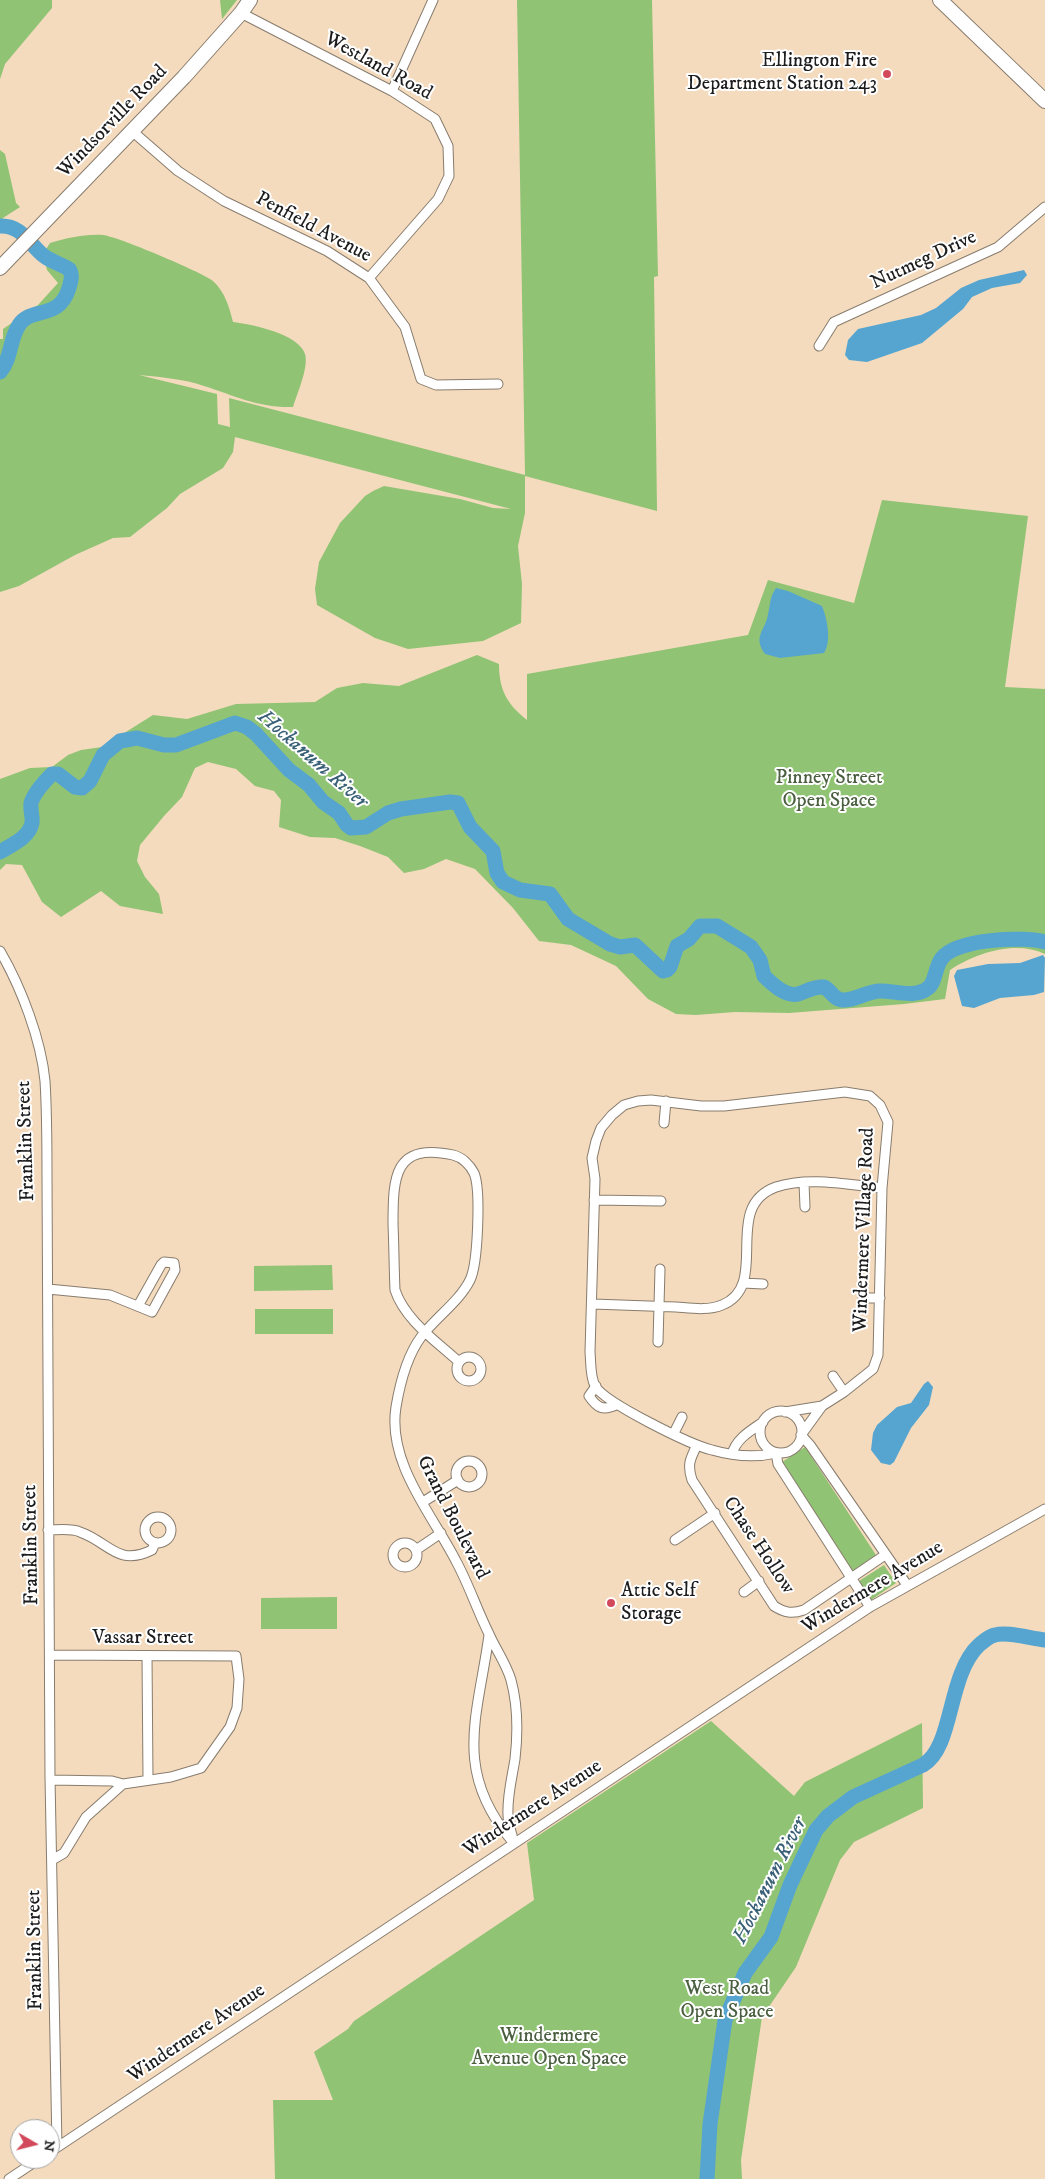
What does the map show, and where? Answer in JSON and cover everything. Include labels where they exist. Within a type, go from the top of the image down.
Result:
[{"type":"main road","name":"Windsorville Road","points":[[0,268],[132,131],[241,13],[250,0]]},
{"type":"main road","points":[[940,0],[1045,101]]},
{"type":"street","points":[[392,91],[433,0]]},
{"type":"street","name":"Westland Road","points":[[241,13],[392,91],[434,119],[448,146],[449,176],[438,199],[369,278]]},
{"type":"street","name":"Penfield Avenue","points":[[132,131],[178,171],[224,201],[327,251],[369,278],[405,328],[421,378],[436,385],[498,384]]},
{"type":"street","name":"Nutmeg Drive","points":[[819,346],[834,322],[998,247],[1045,207]]},
{"type":"street","name":"Franklin Street","points":[[0,951],[14,977],[37,1039],[45,1080],[54,2119]]},
{"type":"street","name":"Windermere Village Road","points":[[846,1092],[870,1096],[880,1105],[888,1122],[882,1188],[878,1355],[873,1369],[844,1392],[822,1406],[801,1435],[795,1447],[783,1453],[760,1457],[732,1454],[697,1445],[616,1405],[596,1386],[592,1374],[590,1352],[593,1304],[595,1180],[592,1158],[601,1128],[624,1105],[638,1100],[666,1101],[701,1106],[724,1106],[846,1092]]},
{"type":"street","points":[[664,1123],[666,1101]]},
{"type":"street","name":"Grand Boulevard","points":[[426,1331],[411,1317],[399,1300],[395,1290],[393,1189],[397,1170],[407,1160],[419,1152],[440,1152],[459,1156],[474,1173],[478,1203],[475,1258],[472,1274],[464,1290],[426,1331],[408,1361],[395,1410],[396,1436],[410,1480],[457,1562],[511,1680],[516,1703],[518,1733],[509,1793],[508,1816],[514,1843]]},
{"type":"street","points":[[593,1304],[711,1308],[722,1305],[735,1295],[743,1283],[746,1271],[748,1219],[756,1201],[763,1194],[777,1187],[804,1183],[825,1182],[882,1188]]},
{"type":"street","points":[[804,1183],[805,1206]]},
{"type":"street","points":[[594,1200],[661,1201]]},
{"type":"street","points":[[48,1289],[110,1295],[152,1312],[175,1270],[174,1263],[164,1262],[161,1265],[138,1306]]},
{"type":"street","points":[[658,1342],[660,1270]]},
{"type":"street","points":[[743,1283],[763,1284]]},
{"type":"street","points":[[862,1298],[880,1298]]},
{"type":"street","points":[[426,1331],[459,1362]]},
{"type":"street","points":[[833,1376],[844,1392]]},
{"type":"street","name":"Windermere Village Road","points":[[596,1386],[589,1396],[595,1406],[602,1408],[616,1405]]},
{"type":"street","name":"Windermere Village Road","points":[[732,1454],[734,1446],[745,1435],[772,1414],[822,1406]]},
{"type":"street","points":[[784,1412],[795,1418],[799,1423],[801,1435],[810,1444],[907,1585]]},
{"type":"street","points":[[674,1433],[682,1418]]},
{"type":"street","points":[[763,1422],[760,1428],[762,1441],[765,1446],[776,1453],[778,1464],[870,1607]]},
{"type":"street","name":"Chase Hollow","points":[[697,1445],[688,1468],[692,1480],[774,1606],[782,1612],[794,1613],[804,1610],[885,1555]]},
{"type":"street","points":[[423,1502],[458,1480]]},
{"type":"street","name":"Windermere Avenue","points":[[60,2146],[870,1607],[1045,1509]]},
{"type":"street","points":[[675,1540],[714,1513]]},
{"type":"street","points":[[48,1530],[80,1532],[118,1554],[132,1557],[152,1550],[155,1543]]},
{"type":"street","points":[[416,1550],[441,1534]]},
{"type":"street","points":[[744,1592],[759,1581]]},
{"type":"street","points":[[489,1635],[473,1730],[475,1759],[485,1798],[500,1826],[514,1843]]},
{"type":"street","name":"Vassar Street","points":[[51,1655],[236,1656],[239,1678],[237,1708],[230,1727],[218,1745],[201,1768],[171,1777],[148,1779]]},
{"type":"street","points":[[50,1780],[112,1781],[123,1784],[148,1779],[147,1656]]},
{"type":"street","points":[[52,1860],[64,1853],[86,1817],[123,1784]]},
{"type":"street","points":[[8,2179],[24,2169]]},
{"type":"green space","points":[[0,0],[52,0],[52,8],[5,64],[0,79]]},
{"type":"green space","points":[[220,0],[237,0],[222,19]]},
{"type":"green space","points":[[517,0],[652,0],[658,276],[654,277],[657,511],[525,476],[525,513],[518,546],[522,584],[521,623],[483,641],[408,649],[375,638],[317,605],[315,589],[319,562],[340,523],[365,496],[384,486],[460,499],[493,508],[511,509],[235,437],[233,452],[223,468],[180,494],[167,508],[130,537],[113,538],[75,555],[19,586],[0,592],[0,339],[3,339],[3,329],[38,305],[58,283],[47,270],[43,254],[50,243],[69,238],[96,235],[111,237],[206,276],[221,290],[233,322],[274,331],[294,341],[301,347],[306,359],[302,380],[293,407],[269,406],[188,382],[139,375],[217,394],[218,424],[230,427],[229,398],[525,475]]},
{"type":"green space","points":[[0,150],[5,154],[16,203],[20,207],[3,218],[0,223]]},
{"type":"green space","name":"Pinney Street Open Space","points":[[882,500],[1028,516],[1005,687],[1045,689],[1045,954],[1021,948],[1009,948],[972,958],[950,970],[945,999],[789,1013],[676,1014],[648,999],[616,966],[571,945],[539,941],[513,908],[475,869],[446,859],[424,869],[404,873],[388,857],[360,846],[335,838],[310,837],[279,827],[281,800],[274,791],[255,786],[236,769],[208,762],[195,768],[182,797],[140,845],[137,861],[145,877],[159,894],[163,914],[120,906],[101,891],[61,917],[42,902],[22,865],[6,864],[0,870],[0,779],[30,768],[52,767],[68,755],[81,750],[102,747],[153,715],[187,719],[236,704],[315,702],[337,688],[363,683],[399,686],[477,655],[499,664],[503,689],[509,702],[527,720],[527,674],[748,635],[768,580],[854,603]]},
{"type":"green space","points":[[332,1265],[333,1290],[254,1291],[254,1266]]},
{"type":"green space","points":[[255,1309],[333,1309],[333,1334],[255,1334]]},
{"type":"green space","points":[[805,1447],[876,1555],[853,1571],[782,1462]]},
{"type":"green space","points":[[884,1565],[896,1583],[871,1600],[859,1581]]},
{"type":"green space","points":[[337,1597],[337,1629],[261,1629],[261,1598]]},
{"type":"green space","name":"Windermere Avenue Open Space","points":[[711,1721],[794,1796],[805,1782],[922,1723],[923,1808],[854,1842],[840,1860],[796,1967],[762,2017],[741,2160],[742,2179],[275,2179],[273,2100],[333,2100],[314,2052],[348,2029],[354,2021],[534,1900],[527,1843]]},
{"type":"water","points":[[1024,270],[1027,275],[1020,283],[992,288],[972,297],[963,309],[922,343],[867,362],[849,360],[845,355],[848,340],[858,329],[921,315],[936,308],[961,288],[979,280]]},
{"type":"water","points":[[776,588],[788,591],[822,606],[826,617],[828,636],[828,643],[824,653],[780,658],[765,654],[761,648],[760,638],[767,620],[771,598]]},
{"type":"water","points":[[1043,955],[1045,958],[1044,992],[1034,995],[1000,998],[974,1008],[962,1006],[954,976],[957,970],[988,964],[1020,963]]},
{"type":"water","points":[[928,1381],[933,1387],[929,1405],[911,1428],[894,1462],[890,1465],[881,1463],[871,1450],[873,1433],[877,1425],[897,1407],[911,1403]]},
{"type":"waterway","name":"Hockanum River","points":[[0,226],[20,232],[44,256],[69,269],[71,276],[69,288],[59,305],[30,316],[19,325],[13,337],[7,361],[0,372]]},
{"type":"waterway","name":"Hockanum River","points":[[0,852],[27,833],[32,823],[32,799],[52,774],[58,774],[75,787],[82,788],[90,781],[103,755],[120,741],[137,738],[164,745],[176,745],[235,723],[247,727],[256,734],[289,770],[309,785],[323,802],[339,813],[351,828],[366,827],[388,813],[401,809],[450,802],[458,803],[470,827],[493,851],[497,873],[503,882],[520,890],[550,894],[568,919],[610,944],[620,947],[635,945],[663,971],[670,967],[677,946],[689,939],[700,926],[717,926],[751,947],[760,960],[764,976],[786,993],[796,994],[824,987],[836,998],[847,1000],[879,991],[910,994],[923,991],[931,985],[942,958],[961,947],[975,943],[1007,939],[1045,942]]},
{"type":"waterway","name":"Hockanum River","points":[[707,2179],[710,2124],[725,2020],[745,1973],[771,1937],[790,1885],[816,1830],[828,1816],[853,1797],[923,1765],[933,1756],[946,1727],[961,1674],[969,1658],[979,1645],[991,1636],[1000,1634],[1045,1640]]},
{"type":"place","name":"Ellington Fire Department Station 243","points":[[887,74]]},
{"type":"place","name":"Attic Self Storage","points":[[611,1603]]},
{"type":"park label","name":"West Road Open Space","points":[[727,2002]]}]
